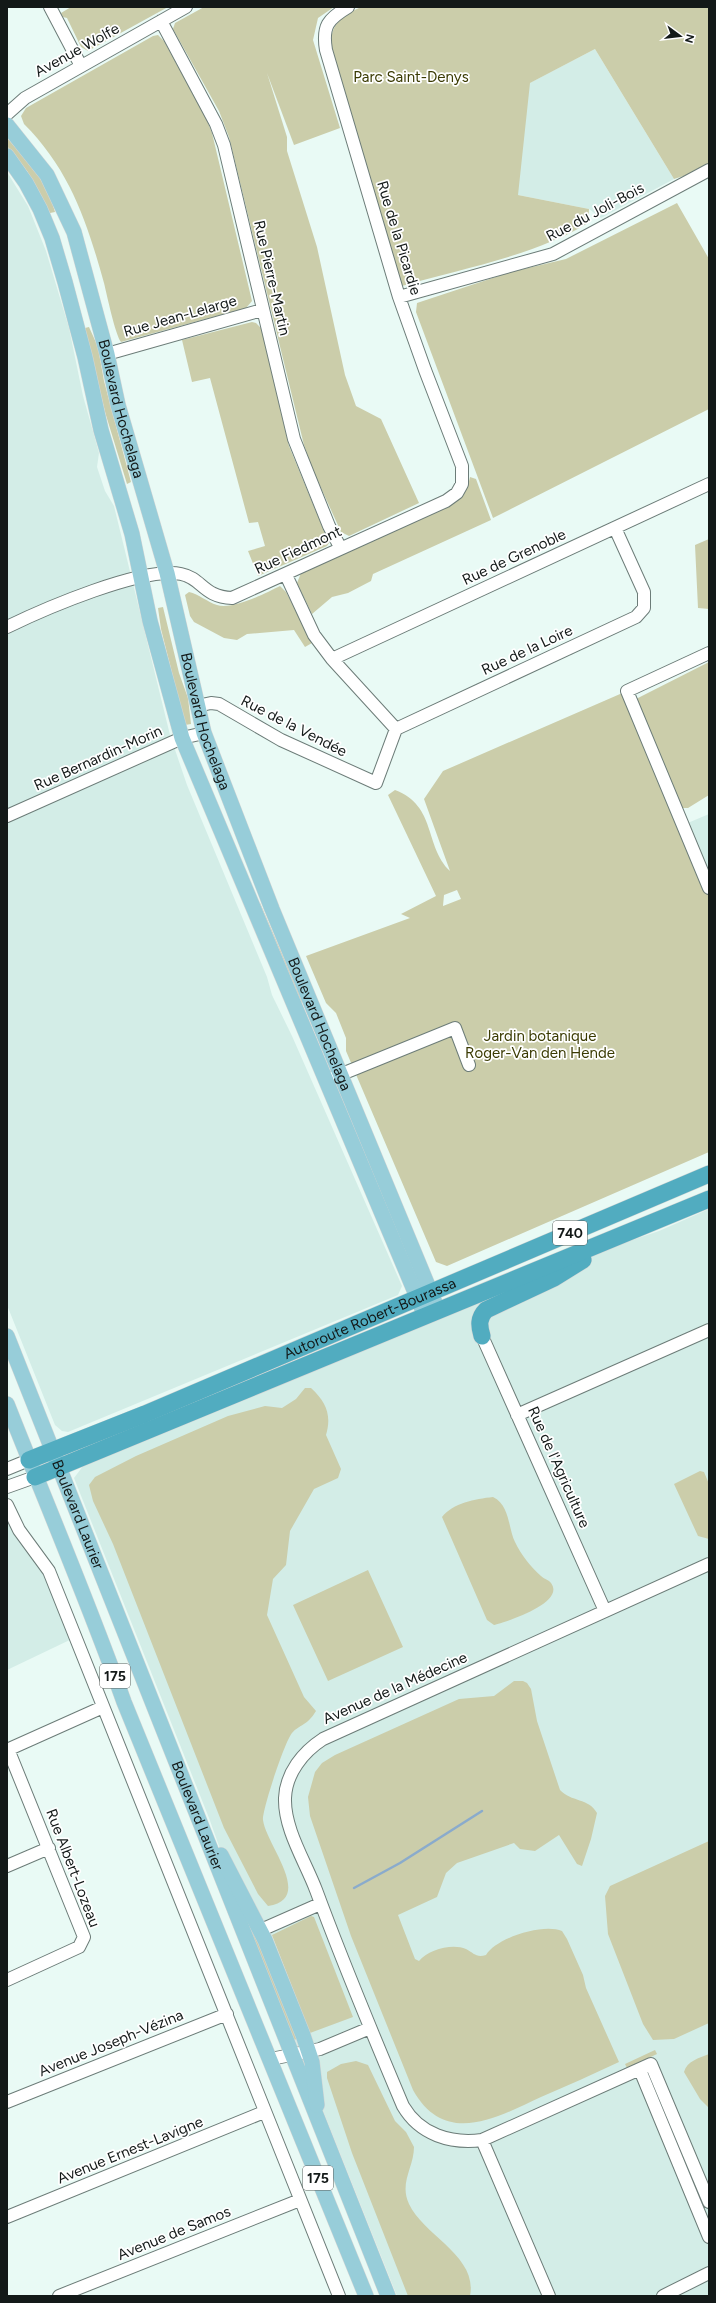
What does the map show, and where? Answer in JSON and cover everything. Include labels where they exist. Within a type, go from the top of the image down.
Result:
[{"type":"highway","points":[[684,1186],[709,1170]]},
{"type":"highway","name":"Autoroute Robert-Bourassa","points":[[29,1460],[138,1416],[423,1294],[684,1186],[709,1174]]},
{"type":"highway","name":"Autoroute Robert-Bourassa","points":[[35,1477],[705,1200]]},
{"type":"highway","points":[[482,1336],[480,1322],[481,1315],[486,1310],[531,1289],[572,1266],[642,1233],[705,1200]]},
{"type":"main road","name":"Boulevard Hochelaga","points":[[7,125],[47,175],[74,232],[108,354],[118,405],[166,573],[204,733],[272,909],[340,1075],[423,1294]]},
{"type":"main road","name":"Boulevard Hochelaga","points":[[7,156],[30,190],[52,238],[83,350],[101,430],[132,534],[142,576],[150,621],[182,738],[326,1081],[431,1313]]},
{"type":"main road","points":[[52,238],[74,232]]},
{"type":"main road","name":"Boulevard Laurier","points":[[7,1336],[388,2296]]},
{"type":"main road","name":"Boulevard Laurier","points":[[7,1404],[35,1477],[96,1622],[124,1702],[156,1782],[271,2060],[366,2296]]},
{"type":"main road","points":[[195,1810],[231,1872],[260,1930],[310,2052],[322,2132]]},
{"type":"street","points":[[50,7],[81,66]]},
{"type":"street","name":"Avenue Wolfe","points":[[7,114],[25,98],[186,7]]},
{"type":"street","name":"Rue de la Picardie","points":[[348,7],[332,17],[326,27],[324,37],[326,50],[399,297],[462,466],[462,484]]},
{"type":"street","name":"Rue Pierre-Martin","points":[[161,21],[216,124],[221,138],[294,439],[329,526],[340,548]]},
{"type":"street","name":"Rue du Joli-Bois","points":[[399,297],[553,254],[709,169]]},
{"type":"street","name":"Rue Jean-Lelarge","points":[[108,354],[262,310]]},
{"type":"street","name":"Rue Fiedmont","points":[[7,627],[34,615],[142,576],[166,573],[182,574],[191,578],[204,589],[219,597],[232,598],[286,575],[340,548],[446,501],[457,493],[462,484]]},
{"type":"street","name":"Rue de Grenoble","points":[[332,659],[709,484]]},
{"type":"street","name":"Rue de la Loire","points":[[396,729],[636,617],[644,608],[644,592],[615,528]]},
{"type":"street","points":[[286,575],[314,635],[332,659],[396,729]]},
{"type":"street","points":[[709,652],[627,691],[709,888]]},
{"type":"street","name":"Rue de la Vendée","points":[[197,706],[211,703],[219,704],[281,740],[376,783],[396,729]]},
{"type":"street","name":"Rue Bernardin-Morin","points":[[7,816],[182,738],[204,733]]},
{"type":"street","points":[[326,1081],[455,1028],[469,1065]]},
{"type":"street","points":[[517,1415],[709,1330]]},
{"type":"street","name":"Rue de l'Agriculture","points":[[482,1336],[605,1611]]},
{"type":"street","name":"Boulevard Laurier","points":[[7,1469],[29,1460]]},
{"type":"street","name":"Boulevard Laurier","points":[[7,1487],[35,1477]]},
{"type":"street","points":[[7,1505],[19,1530],[49,1571],[227,2014],[264,2112],[339,2296]]},
{"type":"street","name":"Avenue de la Médecine","points":[[482,2140],[464,2141],[445,2138],[429,2132],[414,2120],[404,2106],[370,2028],[290,1826],[286,1807],[286,1790],[292,1772],[309,1749],[334,1734],[709,1564]]},
{"type":"street","points":[[7,1750],[103,1707]]},
{"type":"street","name":"Rue Albert-Lozeau","points":[[7,1750],[49,1848],[83,1933],[82,1942],[79,1947],[7,1980]]},
{"type":"street","points":[[7,1866],[49,1848]]},
{"type":"street","points":[[260,1930],[320,1904]]},
{"type":"street","name":"Avenue Joseph-Vézina","points":[[7,2102],[227,2014]]},
{"type":"street","points":[[271,2060],[291,2054],[310,2052],[325,2048],[370,2028]]},
{"type":"street","points":[[549,2296],[482,2140],[651,2064],[709,2202]]},
{"type":"street","points":[[640,2070],[709,2237]]},
{"type":"street","name":"Avenue Ernest-Lavigne","points":[[7,2217],[264,2112]]},
{"type":"street","name":"Avenue de Samos","points":[[60,2296],[300,2200]]},
{"type":"street","points":[[663,2296],[709,2273]]},
{"type":"shaded area","points":[[595,49],[674,179],[601,218],[589,209],[518,195],[472,113]]},
{"type":"shaded area","points":[[7,172],[28,206],[46,251],[69,328],[83,396],[99,453],[97,467],[105,491],[114,506],[170,735],[187,785],[267,977],[272,995],[292,1036],[402,1286],[398,1295],[68,1432],[62,1431],[55,1425],[7,1305]]},
{"type":"shaded area","points":[[709,814],[709,891],[683,825]]},
{"type":"shaded area","points":[[709,1209],[709,2296],[397,2296],[234,1888],[209,1818],[74,1478],[83,1466],[304,1372],[558,1265],[659,1231]]},
{"type":"shaded area","points":[[7,1505],[76,1637],[7,1670]]},
{"type":"green space","points":[[71,7],[168,7],[88,51],[81,47],[67,18],[63,17],[61,13]]},
{"type":"green space","points":[[204,7],[334,7],[318,18],[313,40],[340,128],[294,145],[267,73],[287,137],[287,151],[317,247],[345,375],[356,406],[381,419],[419,503],[349,536],[341,532],[312,468],[304,445],[229,137],[219,111],[173,29],[175,23]]},
{"type":"green space","name":"Parc Saint-Denys","points":[[361,7],[709,7],[709,168],[674,179],[595,49],[530,83],[518,195],[589,209],[588,223],[545,244],[522,253],[402,286],[330,53],[333,30],[336,24],[345,15]]},
{"type":"green space","points":[[158,35],[164,41],[206,118],[212,133],[252,301],[246,308],[121,342],[114,323],[91,239],[75,198],[54,160],[24,124],[21,116],[26,108],[153,36]]},
{"type":"green space","points":[[7,138],[29,163],[42,181],[52,201],[55,212],[50,213],[27,171],[7,146]]},
{"type":"green space","points":[[677,203],[709,259],[709,409],[493,518],[416,312],[417,303],[511,272],[566,259]]},
{"type":"green space","points":[[252,322],[256,323],[261,328],[289,446],[329,543],[327,546],[258,576],[248,551],[265,546],[258,522],[249,523],[210,378],[192,382],[182,340]]},
{"type":"green space","points":[[89,327],[98,347],[104,381],[131,482],[127,484],[105,412],[85,328]]},
{"type":"green space","points":[[470,477],[476,479],[491,520],[373,574],[371,581],[348,593],[332,597],[312,614],[297,583],[301,573],[447,507],[462,495],[469,483]]},
{"type":"green space","points":[[709,539],[709,609],[698,608],[695,545]]},
{"type":"green space","points":[[280,586],[286,592],[312,643],[305,647],[294,630],[247,634],[237,640],[224,638],[194,622],[190,616],[185,595],[189,592],[193,593],[213,604],[224,606],[249,600]]},
{"type":"green space","points":[[163,607],[179,673],[188,698],[191,724],[185,725],[161,629],[158,608]]},
{"type":"green space","points":[[709,662],[709,795],[688,808],[681,808],[636,699]]},
{"type":"green space","name":"Jardin botanique Roger-Van den Hende","points":[[627,691],[709,891],[709,1152],[447,1266],[436,1262],[346,1051],[346,1038],[336,1013],[326,1003],[306,956],[410,918],[401,914],[436,896],[388,795],[395,790],[408,797],[418,806],[424,816],[436,850],[450,871],[424,799],[443,771]],"holes":[[[457,890],[461,899],[443,906],[444,895]]]},
{"type":"green space","points":[[260,903],[303,1002],[298,1004],[256,905]]},
{"type":"green space","points":[[305,1388],[311,1388],[321,1398],[324,1404],[328,1415],[328,1428],[326,1435],[341,1469],[338,1478],[314,1489],[290,1531],[286,1565],[273,1579],[267,1615],[304,1697],[316,1711],[310,1720],[292,1733],[279,1761],[266,1803],[263,1820],[266,1831],[288,1882],[287,1893],[281,1901],[268,1906],[258,1894],[224,1828],[113,1544],[93,1501],[89,1485],[95,1477],[136,1456],[228,1416],[265,1406],[282,1408],[296,1399]]},
{"type":"green space","points":[[700,1471],[704,1472],[709,1484],[709,1539],[698,1536],[674,1484]]},
{"type":"green space","points":[[493,1497],[503,1505],[506,1511],[515,1542],[520,1552],[542,1577],[551,1583],[553,1590],[550,1598],[533,1610],[521,1616],[494,1625],[487,1620],[442,1517],[452,1508],[465,1502]]},
{"type":"green space","points":[[368,1570],[403,1647],[328,1681],[293,1605]]},
{"type":"green space","points":[[514,1681],[523,1681],[527,1683],[531,1689],[537,1721],[560,1790],[569,1797],[585,1802],[594,1808],[597,1813],[591,1839],[582,1866],[577,1864],[559,1835],[535,1851],[520,1849],[514,1843],[457,1863],[446,1873],[437,1897],[398,1915],[415,1959],[419,1961],[434,1951],[447,1947],[460,1947],[475,1955],[483,1956],[499,1943],[521,1934],[544,1929],[562,1931],[583,1975],[586,1988],[619,2062],[507,2113],[472,2123],[456,2123],[440,2118],[426,2108],[413,2090],[351,1936],[310,1816],[308,1797],[315,1772],[322,1763],[335,1755],[459,1699],[494,1696]]},
{"type":"green space","points":[[709,1841],[709,2023],[674,2039],[653,2040],[643,2024],[608,1934],[605,1896],[610,1886]]},
{"type":"green space","points":[[235,1888],[299,2038],[294,2040]]},
{"type":"green space","points":[[311,1916],[314,1917],[353,2017],[310,2033],[272,1935]]},
{"type":"green space","points":[[655,2050],[657,2054],[627,2068],[625,2064]]},
{"type":"green space","points":[[709,2054],[709,2108],[700,2099],[684,2072],[688,2065]]},
{"type":"green space","points":[[356,2061],[368,2065],[395,2121],[406,2132],[414,2147],[406,2182],[406,2196],[409,2204],[416,2216],[448,2247],[466,2269],[470,2282],[470,2296],[408,2296],[352,2153],[327,2078],[327,2072],[341,2064]]},
{"type":"waterway","points":[[354,1888],[400,1863],[482,1811]]}]
